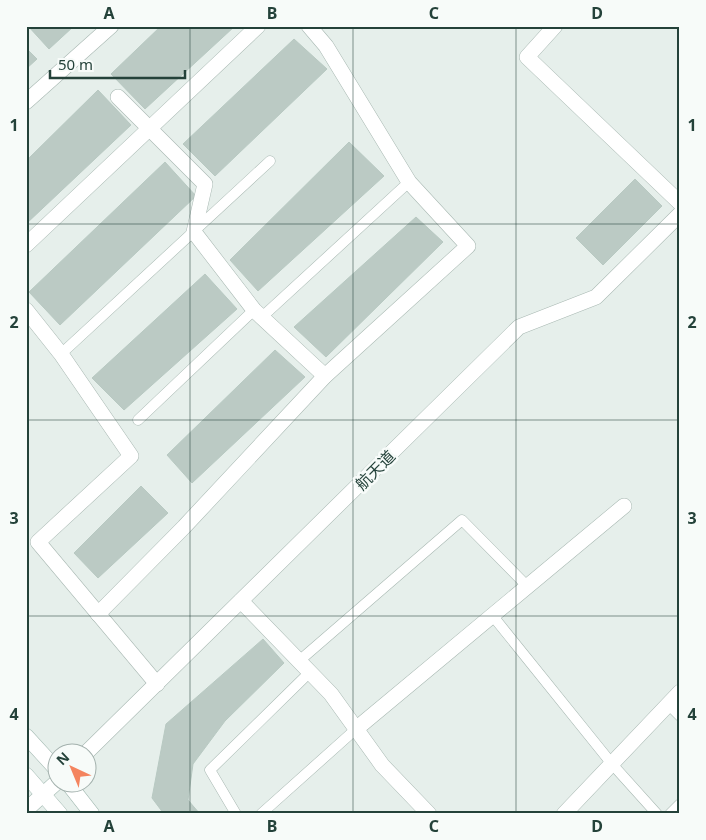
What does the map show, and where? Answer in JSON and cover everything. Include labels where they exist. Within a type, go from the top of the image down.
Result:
[{"type":"street","points":[[26,102],[111,26]]},
{"type":"street","points":[[26,245],[258,26]]},
{"type":"street","points":[[98,614],[184,527],[325,376],[468,246],[409,182],[326,46],[309,26]]},
{"type":"street","points":[[555,26],[527,57],[680,203]]},
{"type":"street","points":[[118,97],[205,184],[194,232],[258,313],[325,376]]},
{"type":"street","name":"航天道","points":[[97,742],[520,327],[596,296],[680,214]]},
{"type":"street","points":[[26,310],[61,354],[131,456],[38,542],[157,684]]},
{"type":"street","points":[[356,728],[624,506]]},
{"type":"street","points":[[241,601],[331,694],[382,765],[430,814]]},
{"type":"street","points":[[564,814],[680,692]]},
{"type":"street","points":[[26,736],[48,761]]},
{"type":"street","points":[[26,775],[60,814]]},
{"type":"street","points":[[26,810],[48,790]]},
{"type":"street","points":[[75,792],[92,814]]},
{"type":"lane","points":[[61,354],[270,161]]},
{"type":"lane","points":[[138,420],[409,182]]},
{"type":"lane","points":[[299,661],[462,520],[527,586]]},
{"type":"lane","points":[[492,615],[612,764],[657,814]]},
{"type":"lane","points":[[236,814],[210,770],[310,672]]},
{"type":"lane","points":[[668,704],[680,716]]},
{"type":"lane","points":[[260,814],[356,728]]},
{"type":"lane","points":[[670,814],[680,804]]},
{"type":"building","points":[[28,26],[74,26],[49,49]]},
{"type":"building","points":[[161,26],[235,26],[145,109],[111,74]]},
{"type":"building","points":[[294,39],[327,69],[215,176],[183,144]]},
{"type":"building","points":[[26,48],[37,59],[26,69]]},
{"type":"building","points":[[98,90],[131,125],[26,224],[26,161]]},
{"type":"building","points":[[349,142],[384,176],[258,291],[230,260]]},
{"type":"building","points":[[165,162],[196,196],[60,325],[29,292]]},
{"type":"building","points":[[635,179],[662,206],[603,265],[576,238]]},
{"type":"building","points":[[416,217],[443,242],[326,357],[294,327]]},
{"type":"building","points":[[205,274],[237,309],[124,410],[92,378]]},
{"type":"building","points":[[275,350],[305,377],[192,483],[167,455]]},
{"type":"building","points":[[141,486],[168,513],[98,578],[74,553]]},
{"type":"building","points":[[263,639],[284,663],[225,721],[193,764],[188,800],[200,814],[164,814],[152,798],[166,724]]}]
